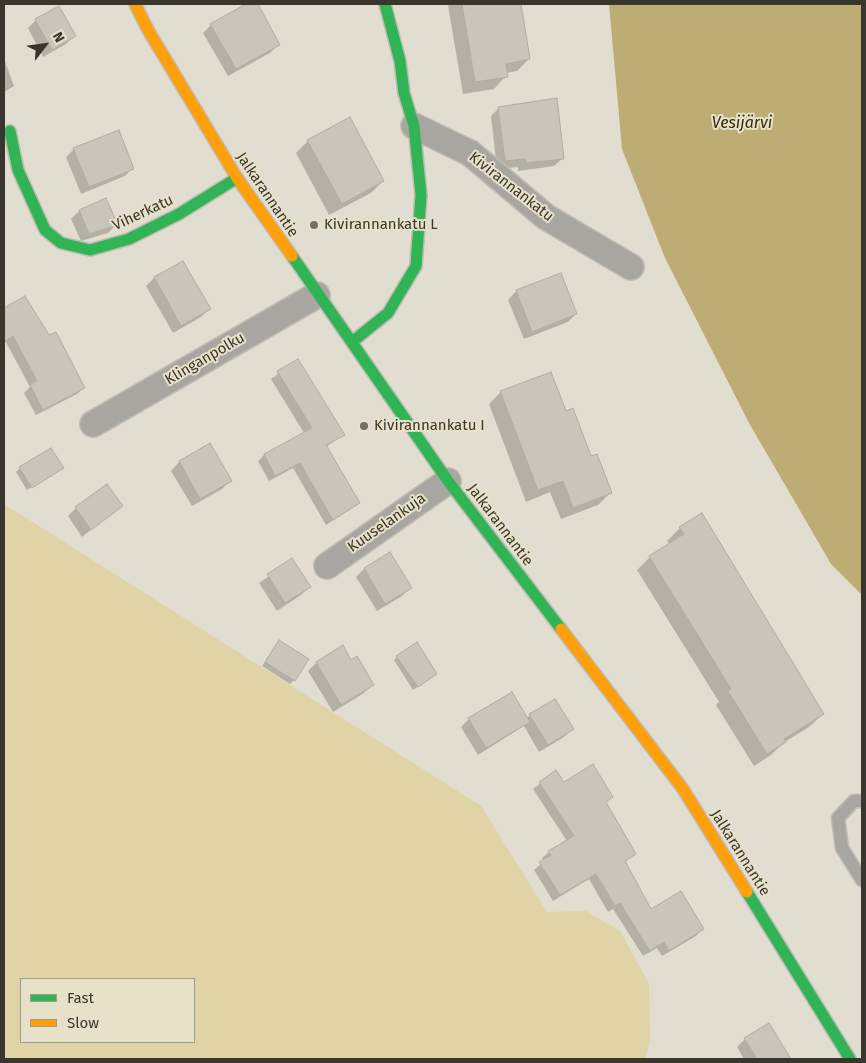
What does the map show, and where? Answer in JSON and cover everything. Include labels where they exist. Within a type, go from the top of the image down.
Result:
[{"type":"main road","name":"Jalkarannantie","points":[[135,4],[148,30],[237,178],[317,295],[352,342],[448,481],[683,789],[850,1059]]},
{"type":"main road","points":[[352,342],[388,313],[416,266],[421,195],[414,126],[404,93],[400,61],[385,4]]},
{"type":"main road","name":"Viherkatu","points":[[10,131],[18,170],[45,230],[61,243],[90,250],[129,239],[179,214],[237,178]]},
{"type":"street","name":"Kivirannankatu","points":[[414,126],[470,154],[546,217],[631,267]]},
{"type":"street","name":"Klinganpolku","points":[[93,424],[317,295]]},
{"type":"street","name":"Kuuselankuja","points":[[327,566],[448,481]]},
{"type":"lane","points":[[862,801],[854,801],[838,818],[842,848],[862,880]]},
{"type":"shaded area","points":[[4,504],[481,806],[547,912],[586,911],[620,931],[649,984],[650,1040],[646,1059],[4,1059]]},
{"type":"water","name":"Vesijärvi","points":[[609,4],[862,4],[862,595],[831,564],[749,423],[665,258],[622,149]]},
{"type":"building","points":[[246,4],[258,4],[280,45],[236,69],[210,24]]},
{"type":"building","points":[[462,4],[521,4],[530,59],[506,64],[508,77],[475,82]]},
{"type":"building","points":[[59,6],[76,36],[52,50],[35,19]]},
{"type":"building","points":[[557,98],[564,159],[526,163],[525,159],[505,161],[498,107]]},
{"type":"building","points":[[350,117],[384,181],[342,204],[307,140]]},
{"type":"building","points":[[119,130],[134,169],[89,187],[73,148]]},
{"type":"building","points":[[106,198],[118,225],[89,234],[79,210]]},
{"type":"building","points":[[183,261],[211,309],[181,326],[154,277]]},
{"type":"building","points":[[561,273],[577,314],[532,332],[516,290]]},
{"type":"building","points":[[25,296],[49,335],[56,332],[85,388],[43,410],[30,385],[37,381],[13,336],[4,342],[4,308]]},
{"type":"building","points":[[298,359],[345,435],[326,445],[360,503],[333,520],[300,463],[275,476],[264,454],[312,428],[277,371]]},
{"type":"building","points":[[551,372],[566,411],[573,408],[591,456],[597,454],[612,493],[573,508],[563,481],[538,490],[500,391]]},
{"type":"building","points":[[210,443],[232,481],[200,499],[179,461]]},
{"type":"building","points":[[51,448],[64,468],[32,488],[19,467]]},
{"type":"building","points":[[107,484],[123,506],[91,530],[75,507]]},
{"type":"building","points":[[702,513],[824,714],[784,739],[786,742],[767,754],[728,691],[731,689],[649,556],[684,534],[679,527]]},
{"type":"building","points":[[390,552],[412,588],[385,604],[364,568]]},
{"type":"building","points":[[292,558],[311,587],[285,603],[267,574]]},
{"type":"building","points":[[279,640],[309,659],[295,681],[265,662]]},
{"type":"building","points":[[417,642],[437,674],[418,687],[396,656]]},
{"type":"building","points":[[343,645],[351,660],[357,656],[374,685],[341,705],[316,662]]},
{"type":"building","points":[[512,692],[530,722],[486,748],[468,718]]},
{"type":"building","points":[[555,699],[574,729],[548,745],[529,714]]},
{"type":"building","points":[[593,764],[613,797],[606,802],[636,854],[625,861],[651,909],[681,891],[704,929],[669,951],[664,942],[650,951],[620,903],[615,906],[596,874],[560,895],[539,862],[551,855],[548,851],[574,836],[539,782],[556,770],[564,782]]},
{"type":"building","points":[[769,1023],[791,1059],[757,1059],[744,1038]]},
{"type":"traffic: fast","points":[[352,342],[388,313],[416,266],[421,195],[414,126],[404,93],[400,61],[385,4]]},
{"type":"traffic: fast","points":[[10,131],[18,170],[45,230],[61,243],[90,250],[129,239],[179,214],[237,178]]},
{"type":"traffic: fast","points":[[292,256],[448,481],[561,629]]},
{"type":"traffic: fast","points":[[747,892],[850,1059]]},
{"type":"traffic: slow","points":[[135,4],[148,30],[237,178],[292,256]]},
{"type":"traffic: slow","points":[[561,629],[683,789],[747,892]]},
{"type":"place","name":"Kivirannankatu L","points":[[314,225]]},
{"type":"place","name":"Kivirannankatu I","points":[[364,426]]}]
